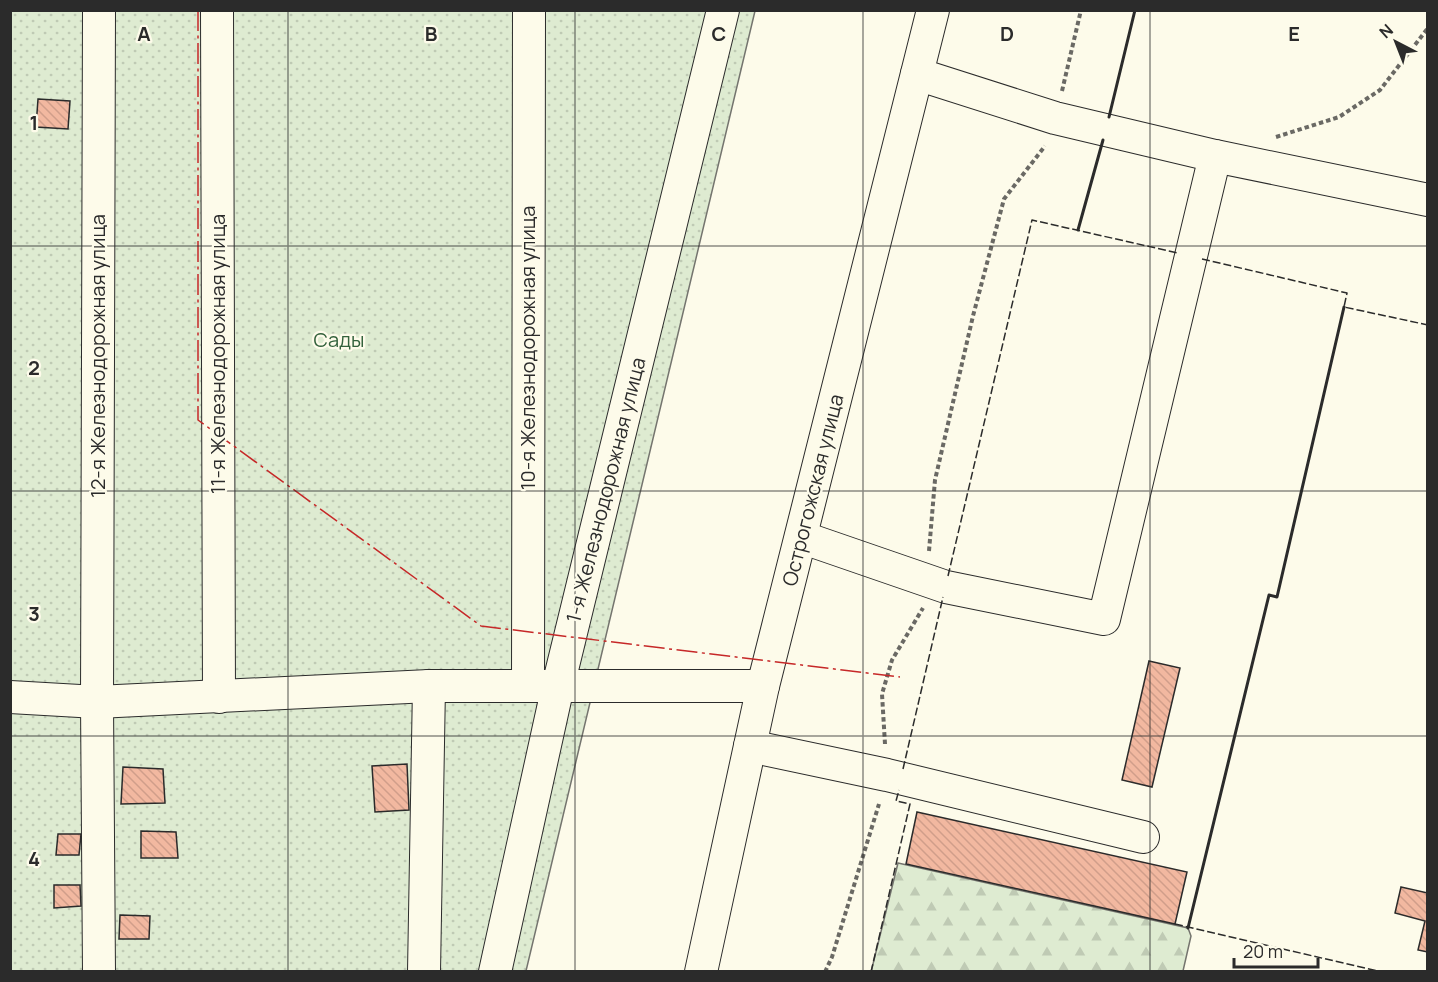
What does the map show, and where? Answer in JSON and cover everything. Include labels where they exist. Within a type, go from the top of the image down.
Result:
[{"type":"street","name":"12-я Железнодорожная улица","points":[[99,10],[97,702],[99,972]]},
{"type":"street","name":"11-я Железнодорожная улица","points":[[217,10],[219,697]]},
{"type":"street","name":"10-я Железнодорожная улица","points":[[529,10],[543,686]]},
{"type":"street","name":"1-я Железнодорожная улица","points":[[495,972],[543,686],[723,10]]},
{"type":"street","name":"Острогожская улица","points":[[701,972],[763,686],[933,10]]},
{"type":"street","points":[[917,74],[1065,121],[1215,156],[1428,200]]},
{"type":"street","points":[[801,537],[946,587],[1104,619],[1215,156]]},
{"type":"street","points":[[10,697],[97,702],[429,686],[763,686]]},
{"type":"street","points":[[424,972],[429,686]]},
{"type":"street","points":[[750,746],[887,775],[1143,837]]},
{"type":"path","points":[[825,972],[832,957],[887,775],[882,694],[892,660],[926,604],[935,480],[973,316],[1004,199],[1065,121],[1081,10]]},
{"type":"path","points":[[1271,138],[1339,117],[1380,90],[1428,28]]},
{"type":"green space","name":"Сады","points":[[10,11],[755,11],[526,971],[11,971]]},
{"type":"green space","points":[[898,863],[1188,928],[1191,936],[1183,971],[871,972]]},
{"type":"building","points":[[38,99],[70,101],[68,129],[36,127]]},
{"type":"building","points":[[1149,661],[1180,668],[1152,787],[1122,780]]},
{"type":"building","points":[[407,764],[409,810],[375,812],[372,766]]},
{"type":"building","points":[[123,767],[163,769],[165,803],[121,804]]},
{"type":"building","points":[[917,812],[1187,872],[1175,924],[906,864]]},
{"type":"building","points":[[141,831],[176,832],[178,858],[141,858]]},
{"type":"building","points":[[58,834],[81,834],[79,855],[56,855]]},
{"type":"building","points":[[54,885],[80,885],[81,906],[54,908]]},
{"type":"building","points":[[1401,887],[1428,893],[1428,952],[1418,950],[1425,921],[1395,913]]},
{"type":"building","points":[[120,915],[150,916],[149,939],[119,939]]},
{"type":"fence","points":[[948,576],[1032,220],[1178,253]]},
{"type":"fence","points":[[1202,259],[1347,293],[1344,307],[1428,325]]},
{"type":"fence","points":[[903,769],[943,597]]},
{"type":"fence","points":[[871,972],[910,804],[896,801],[899,790]]},
{"type":"fence","points":[[1175,924],[1382,972]]},
{"type":"wall","points":[[1109,117],[1135,10]]},
{"type":"wall","points":[[1078,230],[1103,140]]},
{"type":"wall","points":[[1188,928],[1269,595],[1277,597],[1344,307]]},
{"type":"power","points":[[198,10],[198,420],[481,626],[900,677]]}]
